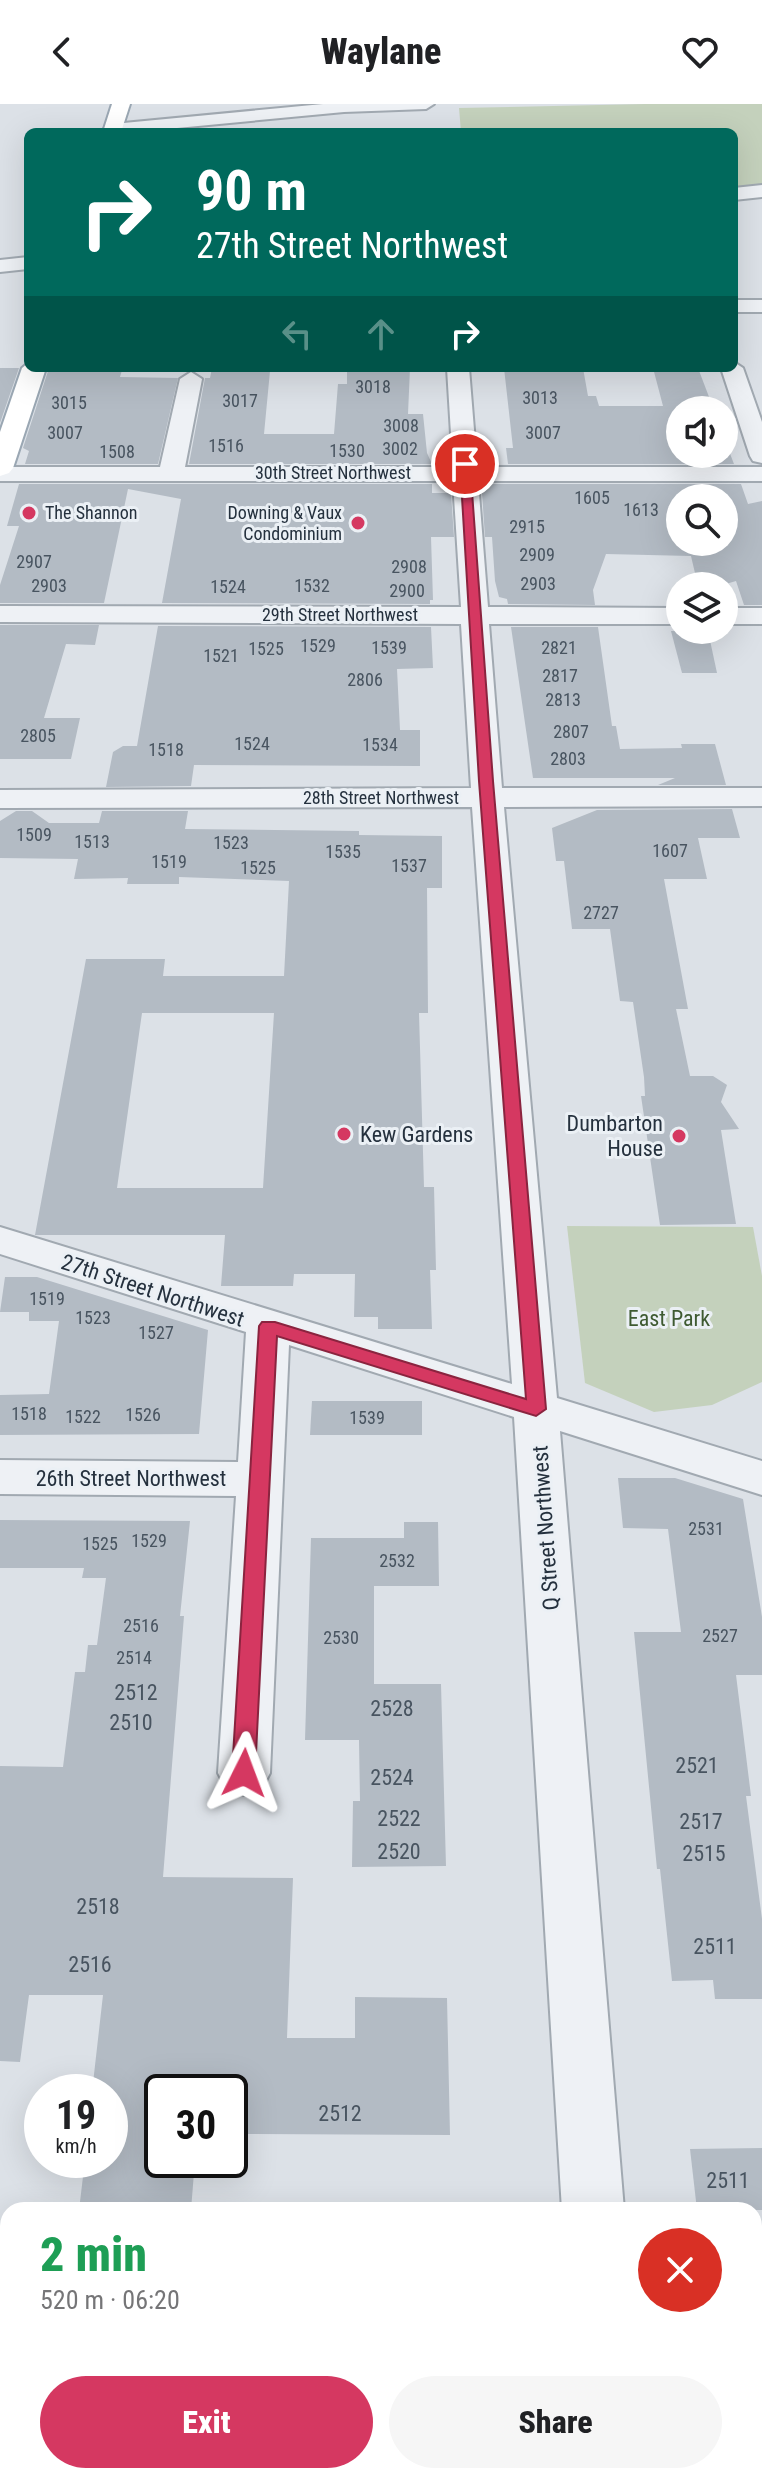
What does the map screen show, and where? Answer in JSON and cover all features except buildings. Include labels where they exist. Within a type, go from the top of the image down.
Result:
[{"type":"main road","points":[[113,128],[121,104]]},
{"type":"main road","points":[[0,468],[33,372]]},
{"type":"street","points":[[132,128],[353,106],[426,104]]},
{"type":"street","points":[[738,194],[762,191]]},
{"type":"street","points":[[738,194],[762,212]]},
{"type":"street","points":[[0,266],[24,263]]},
{"type":"street","points":[[738,306],[762,306]]},
{"type":"street","name":"Q Street Northwest","points":[[458,372],[592,2202]]},
{"type":"street","points":[[733,372],[762,456]]},
{"type":"street","points":[[171,473],[191,379]]},
{"type":"street","name":"30th Street Northwest","points":[[0,474],[762,474]]},
{"type":"street","name":"29th Street Northwest","points":[[0,614],[666,616]]},
{"type":"street","points":[[738,616],[762,616]]},
{"type":"street","name":"28th Street Northwest","points":[[0,799],[762,797]]},
{"type":"street","name":"27th Street Northwest","points":[[0,1240],[536,1409]]},
{"type":"street","points":[[244,1773],[268,1326]]},
{"type":"street","points":[[536,1409],[762,1478]]},
{"type":"street","name":"26th Street Northwest","points":[[0,1477],[261,1479]]},
{"type":"green space","points":[[762,104],[762,185],[738,187],[738,128],[461,128],[459,108]]},
{"type":"green space","name":"East Park","points":[[567,1226],[753,1227],[762,1276],[762,1382],[712,1405],[654,1412],[585,1383]]},
{"type":"place","name":"The Shannon","points":[[29,513]]},
{"type":"place","name":"Downing & Vaux Condominium","points":[[358,523]]},
{"type":"place","name":"Kew Gardens","points":[[344,1134]]},
{"type":"place","name":"Dumbarton House","points":[[679,1136]]},
{"type":"route","points":[[244,1773],[268,1326],[536,1409],[486,781],[465,464]]}]
